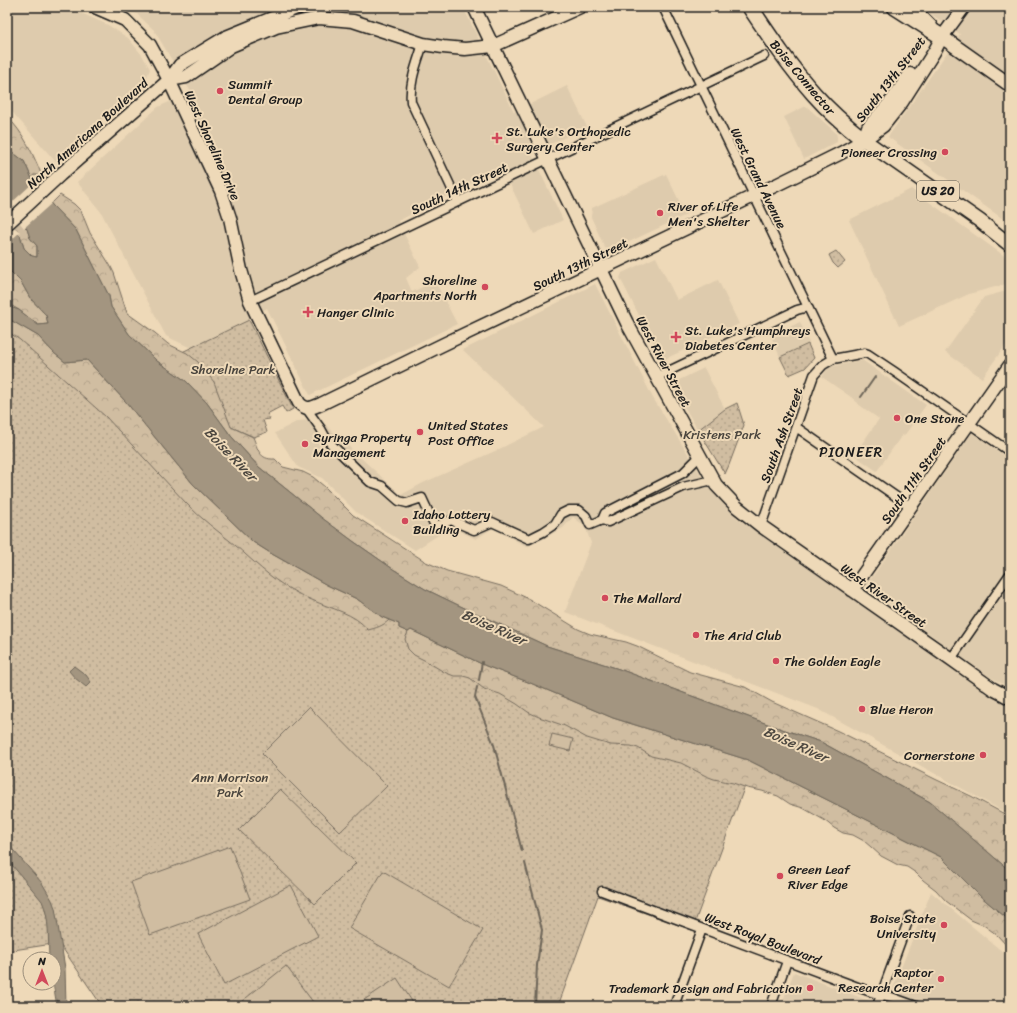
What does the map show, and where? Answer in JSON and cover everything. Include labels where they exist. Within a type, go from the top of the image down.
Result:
[{"type":"highway","name":"Boise Connector","points":[[750,7],[794,70],[837,117],[864,140]]},
{"type":"highway","points":[[896,7],[942,37]]},
{"type":"main road","points":[[942,37],[1010,84]]},
{"type":"main road","name":"US 20","points":[[864,140],[980,221],[1010,245]]},
{"type":"street","name":"West Shoreline Drive","points":[[94,7],[125,20],[150,45],[169,80],[220,191],[230,218],[242,274],[250,301],[298,403],[306,408]]},
{"type":"street","name":"North Americana Boulevard","points":[[7,224],[52,182],[169,80],[180,65],[226,37],[298,7]]},
{"type":"street","name":"West River Street","points":[[474,7],[627,323],[716,485],[737,507],[761,526],[951,658],[993,689],[1010,698]]},
{"type":"street","points":[[169,80],[186,77],[231,46],[276,27],[319,18],[353,21],[422,44],[465,49],[493,46],[580,7]]},
{"type":"street","name":"West Grand Avenue","points":[[663,7],[833,359]]},
{"type":"street","points":[[912,7],[942,37]]},
{"type":"street","name":"South 13th Street","points":[[306,408],[312,408],[321,404],[754,196],[864,140],[883,126],[902,102],[942,37],[964,7]]},
{"type":"street","points":[[422,44],[411,84],[411,102],[458,202]]},
{"type":"street","name":"South 14th Street","points":[[250,301],[764,56]]},
{"type":"street","points":[[656,377],[797,310],[808,307]]},
{"type":"street","points":[[833,359],[865,353],[868,354],[1010,452]]},
{"type":"street","name":"South Ash Street","points":[[761,526],[814,375],[823,365],[833,359]]},
{"type":"street","name":"South 11th Street","points":[[852,590],[1010,365]]},
{"type":"street","points":[[306,408],[327,440],[370,482],[382,486],[399,501],[407,502],[422,498],[434,524],[440,525],[451,520],[474,530],[492,522],[529,539],[555,524],[562,514],[569,510],[579,510],[586,516],[590,525],[602,520],[608,522],[683,487],[713,480]]},
{"type":"street","points":[[796,427],[911,507]]},
{"type":"street","points":[[602,520],[605,513],[683,473],[700,456]]},
{"type":"street","points":[[951,658],[1010,574]]},
{"type":"street","name":"West Royal Boulevard","points":[[602,890],[872,992],[898,999],[916,1006]]},
{"type":"street","points":[[877,1006],[910,916]]},
{"type":"street","points":[[674,1006],[702,928]]},
{"type":"street","points":[[771,1006],[787,960]]},
{"type":"shaded area","points":[[16,7],[52,7],[81,13],[108,25],[128,38],[142,55],[150,69],[145,82],[55,161],[7,106],[7,15]]},
{"type":"shaded area","points":[[125,7],[463,7],[514,112],[567,86],[587,127],[531,153],[563,220],[534,234],[502,168],[398,221],[420,267],[406,278],[412,292],[435,281],[457,324],[310,395],[267,308],[249,320],[191,348],[166,336],[101,212],[77,182],[158,107],[191,92],[154,30],[137,14]]},
{"type":"shaded area","points":[[921,7],[1010,7],[1010,224],[888,137],[960,34]]},
{"type":"shaded area","points":[[806,106],[836,133],[837,142],[804,159],[784,117]]},
{"type":"shaded area","points":[[666,174],[686,215],[612,250],[605,248],[591,217],[592,208]]},
{"type":"shaded area","points":[[911,189],[1010,260],[1010,283],[969,294],[899,326],[849,220]]},
{"type":"shaded area","points":[[656,257],[677,300],[718,280],[739,324],[665,359],[649,335],[620,278],[622,273]]},
{"type":"shaded area","points":[[595,284],[653,398],[711,491],[737,518],[848,594],[977,687],[1010,706],[1010,815],[818,709],[565,612],[591,543],[585,526],[573,517],[563,528],[527,547],[493,528],[476,539],[451,527],[415,550],[357,513],[322,478],[298,467],[275,433],[298,421],[319,419],[401,495],[423,483],[495,451],[544,427],[463,350]]},
{"type":"shaded area","points":[[1010,290],[1010,339],[982,378],[945,352],[984,297]]},
{"type":"shaded area","points":[[800,322],[809,343],[780,357],[771,336]]},
{"type":"shaded area","name":"One Stone","points":[[862,360],[926,405],[904,436],[902,435],[877,471],[854,455],[879,419],[822,377],[829,367]]},
{"type":"shaded area","points":[[704,368],[725,409],[698,430],[671,384]]},
{"type":"shaded area","points":[[972,433],[1010,460],[1010,688],[987,675],[950,649],[866,586]]},
{"type":"shaded area","name":"Boise State University","points":[[931,892],[1010,958],[1010,1006],[886,1006]]},
{"type":"shaded area","points":[[794,972],[869,1001],[867,1006],[781,1006]]},
{"type":"green space","points":[[7,117],[18,129],[32,152],[42,176],[34,175],[33,181],[24,161],[7,148]]},
{"type":"green space","points":[[60,195],[74,204],[81,211],[90,233],[114,273],[127,313],[168,344],[187,353],[198,362],[214,382],[231,427],[253,437],[262,456],[275,459],[283,467],[303,472],[313,477],[353,515],[426,562],[447,571],[501,586],[529,599],[578,629],[590,634],[626,642],[690,672],[745,687],[772,702],[838,731],[971,796],[1010,817],[1010,871],[930,802],[821,742],[770,725],[619,669],[547,646],[425,589],[353,541],[259,467],[231,436],[207,403],[186,381],[157,361],[129,334],[111,307],[109,296],[76,230],[51,204]]},
{"type":"green space","points":[[7,204],[27,229],[30,238],[37,246],[37,257],[32,256],[24,248],[20,235],[7,224]]},
{"type":"green space","points":[[836,251],[845,262],[838,268],[833,263],[829,255]]},
{"type":"green space","points":[[7,268],[21,282],[30,298],[46,315],[48,324],[38,325],[19,310],[7,303]]},
{"type":"green space","name":"Ann Morrison Park","points":[[7,318],[150,432],[193,484],[382,617],[399,624],[399,628],[408,632],[411,630],[750,772],[692,930],[598,896],[558,1006],[102,1006],[59,943],[7,951]]},
{"type":"green space","points":[[7,318],[38,336],[65,362],[87,360],[126,402],[193,484],[253,542],[327,585],[357,599],[382,617],[389,620],[377,628],[368,630],[363,624],[350,615],[301,595],[283,585],[268,574],[192,509],[106,417],[20,340],[7,331]]},
{"type":"green space","name":"Shoreline Park","points":[[249,320],[293,409],[286,413],[282,406],[267,414],[270,419],[263,420],[267,432],[254,437],[231,427],[180,353]]},
{"type":"green space","points":[[808,344],[814,358],[805,368],[789,375],[780,357]]},
{"type":"green space","name":"Kristens Park","points":[[737,403],[744,425],[725,474],[698,430],[725,409]]},
{"type":"green space","points":[[411,630],[486,666],[613,718],[748,760],[941,857],[979,895],[1010,921],[1010,948],[985,926],[971,920],[946,901],[936,890],[916,873],[907,867],[898,865],[881,856],[864,841],[853,835],[843,833],[803,808],[790,804],[778,796],[714,779],[681,763],[651,756],[638,748],[631,746],[611,745],[587,738],[565,726],[539,717],[528,712],[500,694],[484,689],[470,678],[454,676],[444,672],[414,655],[408,649],[405,639],[408,632]]},
{"type":"green space","points":[[309,707],[387,786],[340,832],[262,754]]},
{"type":"green space","points":[[552,734],[573,739],[570,751],[549,746]]},
{"type":"green space","points":[[280,789],[356,863],[315,904],[239,830]]},
{"type":"green space","points":[[230,846],[250,899],[150,935],[131,882]]},
{"type":"green space","points":[[383,871],[483,930],[449,986],[349,928]]},
{"type":"green space","points":[[291,885],[318,936],[224,985],[198,934]]},
{"type":"green space","points":[[286,966],[316,1006],[236,1006]]},
{"type":"green space","points":[[397,978],[415,1006],[355,1006]]},
{"type":"water","name":"Boise River","points":[[7,148],[24,161],[33,181],[53,206],[76,230],[109,296],[111,307],[129,334],[157,361],[186,381],[207,403],[231,436],[259,467],[322,518],[393,569],[425,589],[458,605],[547,646],[619,669],[770,725],[821,742],[930,802],[1010,871],[1010,921],[979,895],[941,857],[748,760],[613,718],[486,666],[411,630],[408,632],[399,628],[399,624],[382,617],[357,599],[327,585],[253,542],[193,484],[126,402],[87,360],[65,362],[38,336],[7,318],[7,306],[19,310],[38,325],[48,324],[46,315],[30,298],[21,282],[7,268],[7,224],[20,235],[24,248],[32,256],[37,257],[37,246],[30,238],[27,229],[7,204]]},
{"type":"water","points":[[74,666],[86,675],[91,682],[86,687],[69,671]]},
{"type":"water","points":[[7,843],[42,883],[52,900],[55,908],[65,968],[66,1006],[57,1006],[54,991],[62,991],[62,951],[49,951],[45,908],[42,901],[7,859]]},
{"type":"pier","points":[[35,181],[53,202],[24,228],[7,207]]},
{"type":"pier","points":[[7,222],[20,232],[7,244]]},
{"type":"waterway","points":[[861,397],[875,377]]},
{"type":"waterway","points":[[479,680],[482,662]]},
{"type":"waterway","points":[[477,687],[475,697],[494,745],[522,851]]},
{"type":"waterway","points":[[525,863],[542,930],[537,965],[535,1006]]},
{"type":"place","name":"Summit Dental Group","points":[[220,91]]},
{"type":"place","name":"St. Luke's Orthopedic Surgery Center","points":[[497,138]]},
{"type":"place","name":"Pioneer Crossing","points":[[945,152]]},
{"type":"place","name":"River of Life Men's Shelter","points":[[660,213]]},
{"type":"place","name":"Shoreline Apartments North","points":[[485,287]]},
{"type":"place","name":"Hanger Clinic","points":[[308,312]]},
{"type":"place","name":"St. Luke's Humphreys Diabetes Center","points":[[676,337]]},
{"type":"place","name":"One Stone","points":[[897,418]]},
{"type":"place","name":"United States Post Office","points":[[420,432]]},
{"type":"place","name":"Syringa Property Management","points":[[305,444]]},
{"type":"place","name":"Idaho Lottery Building","points":[[405,521]]},
{"type":"place","name":"The Mallard","points":[[605,598]]},
{"type":"place","name":"The Arid Club","points":[[696,635]]},
{"type":"place","name":"The Golden Eagle","points":[[776,661]]},
{"type":"place","name":"Blue Heron","points":[[862,709]]},
{"type":"place","name":"Cornerstone","points":[[983,755]]},
{"type":"place","name":"Green Leaf River Edge","points":[[780,876]]},
{"type":"place","name":"Boise State University","points":[[944,925]]},
{"type":"place","name":"Raptor Research Center","points":[[941,979]]},
{"type":"place","name":"Trademark Design and Fabrication","points":[[810,988]]},
{"type":"district","name":"PIONEER","points":[[851,452]]}]
